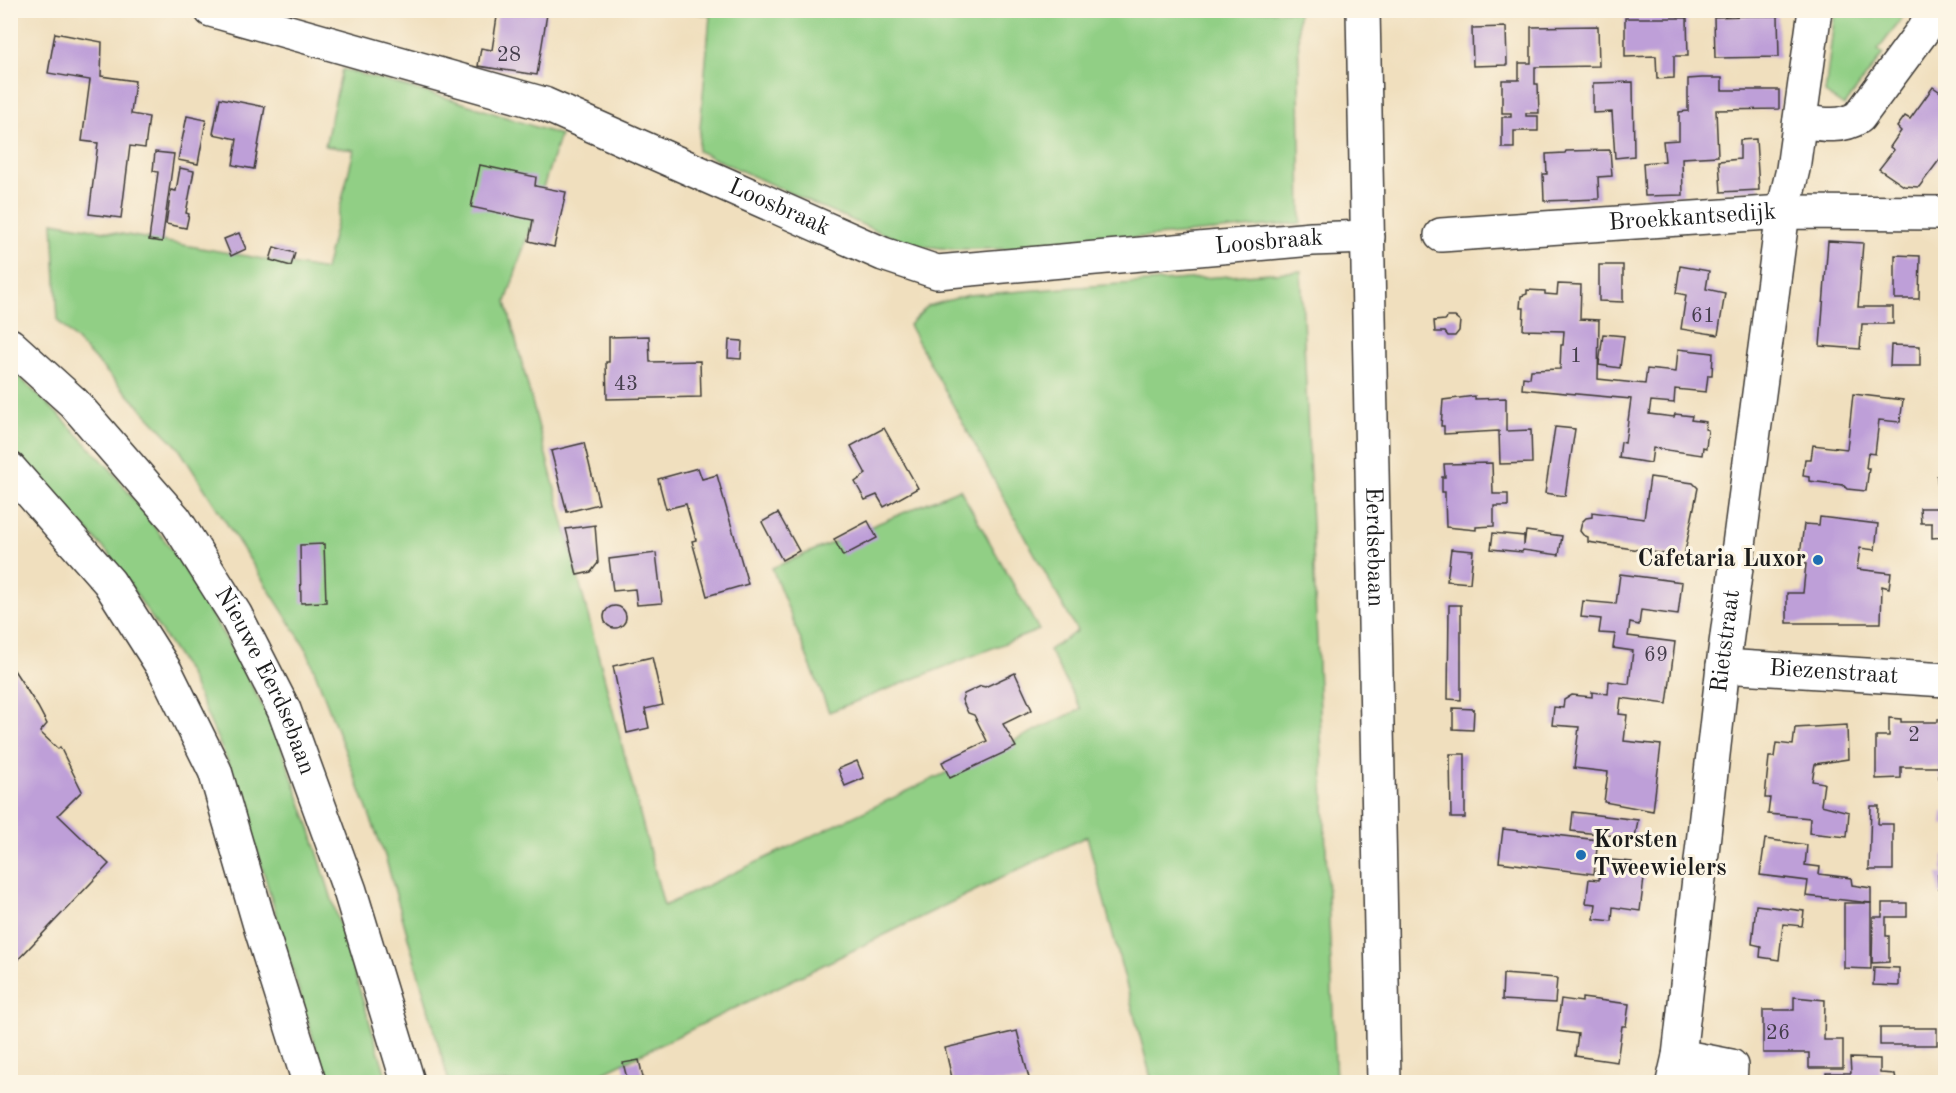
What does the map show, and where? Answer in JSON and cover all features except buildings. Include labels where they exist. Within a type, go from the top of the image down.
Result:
[{"type":"street","name":"Loosbraak","points":[[211,10],[544,104],[883,254],[937,272],[1300,240],[1368,237]]},
{"type":"street","name":"Eerdsebaan","points":[[1363,10],[1384,1083]]},
{"type":"street","name":"Rietstraat","points":[[1730,1083],[1731,1066],[1676,1069],[1723,666],[1783,212],[1793,169],[1815,10]]},
{"type":"street","points":[[1800,121],[1840,125],[1859,117],[1938,10]]},
{"type":"street","name":"Broekkantsedijk","points":[[1441,235],[1783,212],[1946,213]]},
{"type":"street","name":"Nieuwe Eerdsebaan","points":[[10,345],[74,403],[176,519],[235,614],[284,710],[350,891],[408,1083]]},
{"type":"street","points":[[10,469],[109,582],[166,672],[215,771],[309,1083]]},
{"type":"street","name":"Biezenstraat","points":[[1723,666],[1946,680]]},
{"type":"green space","points":[[691,11],[1298,11],[1301,223],[1010,249],[951,249],[921,246],[884,234],[698,151],[710,16]]},
{"type":"green space","points":[[1835,11],[1907,11],[1878,50],[1883,54],[1844,106],[1825,93]]},
{"type":"green space","points":[[342,69],[454,100],[560,135],[506,302],[664,906],[1081,709],[1049,650],[1077,631],[909,325],[928,306],[968,295],[1301,271],[1336,1082],[1152,1082],[1087,836],[600,1074],[601,1082],[449,1082],[385,856],[306,648],[178,447],[58,321],[53,222],[325,270],[354,150],[325,146]]},
{"type":"green space","points":[[10,368],[113,472],[178,558],[235,654],[276,732],[310,828],[388,1082],[326,1082],[237,783],[188,672],[110,555],[11,448]]},
{"type":"green space","points":[[960,489],[1039,630],[829,712],[772,568]]},
{"type":"place","name":"Cafetaria Luxor","points":[[1818,560]]},
{"type":"place","name":"Korsten Tweewielers","points":[[1581,855]]}]
